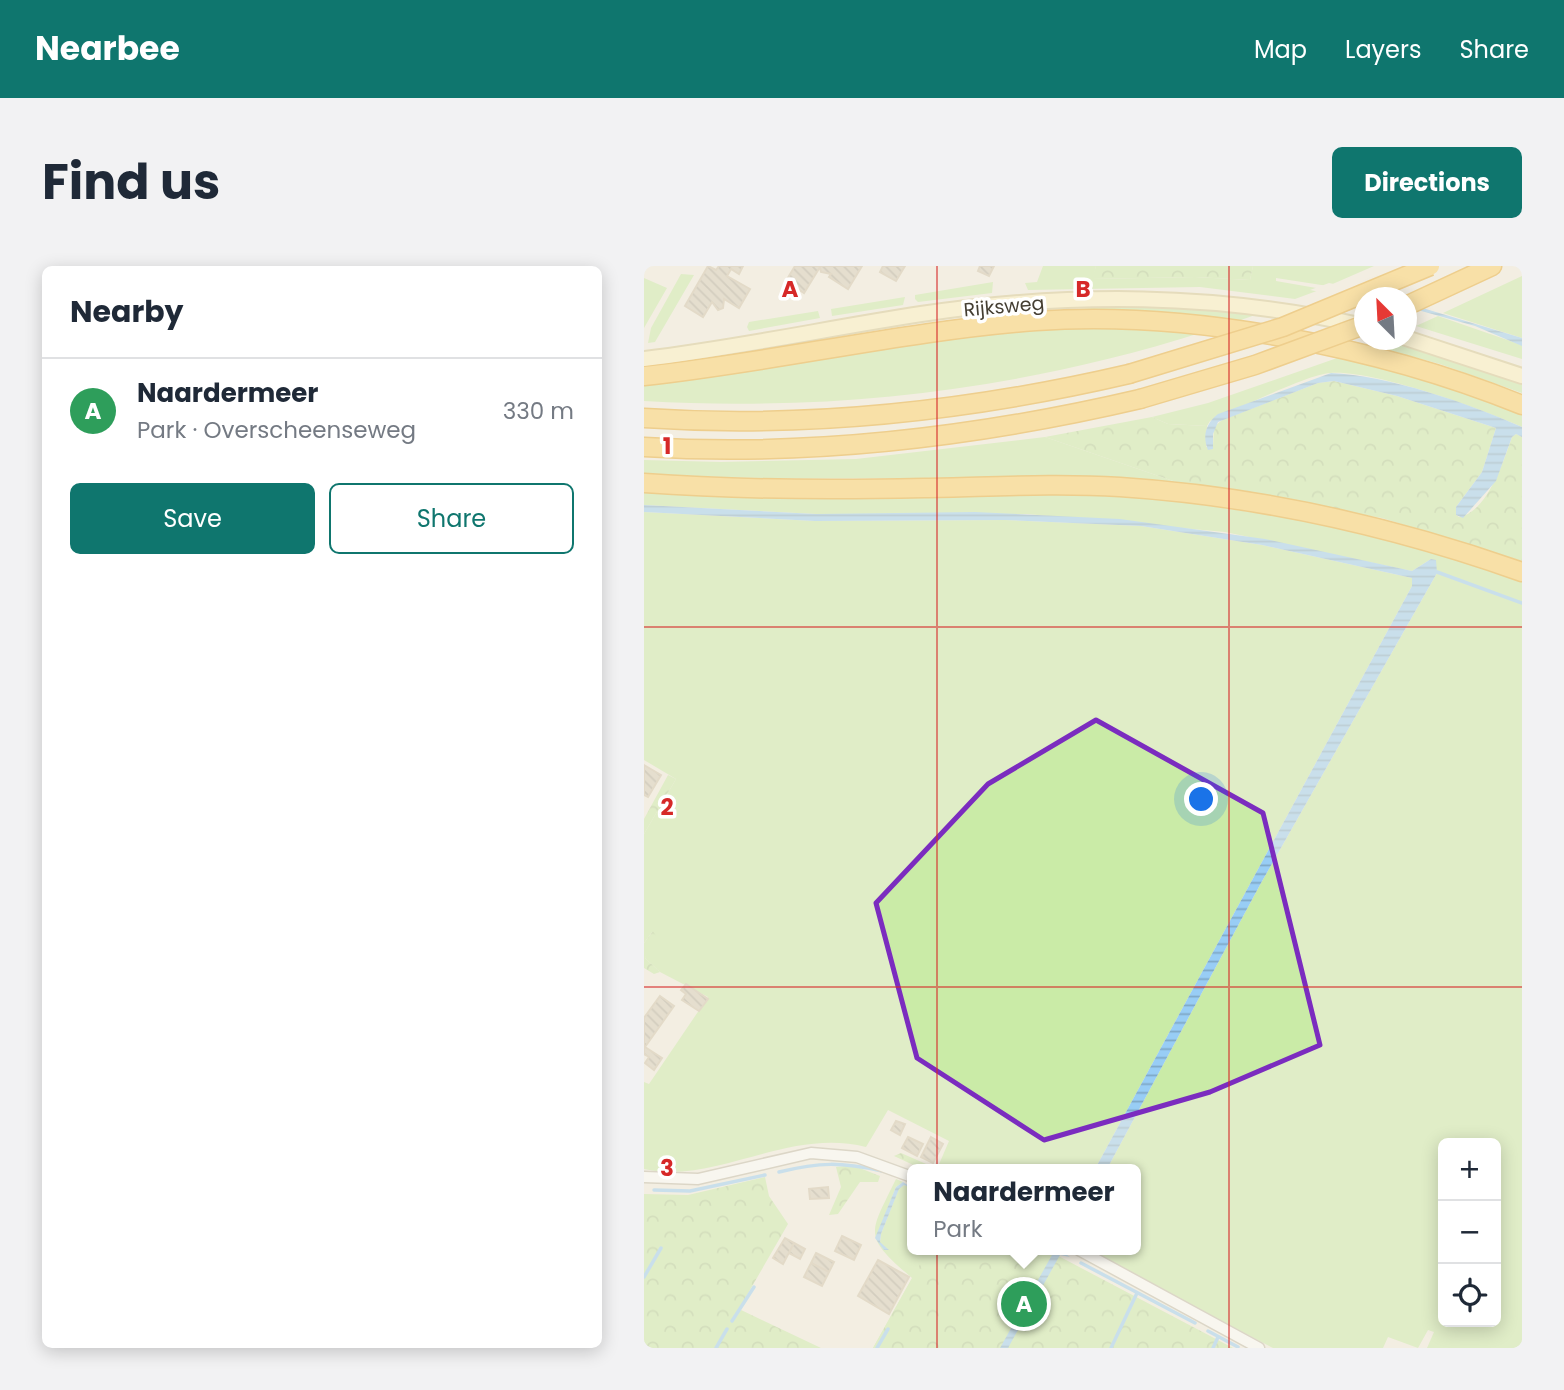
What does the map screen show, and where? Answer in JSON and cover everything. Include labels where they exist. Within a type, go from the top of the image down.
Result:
[{"type":"highway","points":[[644,418],[825,420],[926,412],[1042,393],[1129,374],[1283,327],[1430,266]]},
{"type":"highway","points":[[1417,301],[1492,266]]},
{"type":"highway","points":[[644,376],[960,328],[1037,321],[1124,321],[1225,329],[1361,354],[1462,383],[1522,405]]},
{"type":"highway","points":[[644,447],[819,447],[929,438],[1023,424],[1139,400],[1255,365],[1354,330]]},
{"type":"highway","points":[[644,483],[797,489],[1051,485],[1180,492],[1238,499],[1376,528],[1522,572]]},
{"type":"main road","name":"Rijksweg","points":[[644,359],[942,311],[1090,299],[1170,298],[1240,303],[1354,324]]},
{"type":"main road","points":[[1417,342],[1522,376]]},
{"type":"street","points":[[644,1177],[698,1179],[811,1153],[868,1160],[907,1175]]},
{"type":"street","points":[[1088,1255],[1259,1348]]},
{"type":"highlighted area","points":[[1096,720],[1263,813],[1320,1045],[1210,1092],[1044,1140],[917,1058],[876,903],[988,784]]},
{"type":"green space","points":[[1043,266],[1096,266],[1093,279],[1195,277],[1250,280],[1253,266],[1374,266],[1328,286],[1276,278],[1276,281],[1322,289],[1295,299],[1200,287],[1028,290],[1025,283],[1037,282]]},
{"type":"green space","points":[[1096,266],[1253,266],[1250,280],[1195,277],[1092,279]]},
{"type":"green space","points":[[681,274],[694,275],[655,342],[648,343],[651,328]]},
{"type":"green space","points":[[1522,276],[1522,338],[1443,313]]},
{"type":"green space","points":[[644,278],[667,288],[644,328]]},
{"type":"green space","points":[[993,282],[992,293],[918,302],[915,299],[915,295]]},
{"type":"green space","points":[[905,297],[903,305],[832,316],[831,309]]},
{"type":"green space","points":[[1160,306],[1261,313],[1238,321],[1079,308]]},
{"type":"green space","points":[[818,311],[820,318],[749,331],[747,327],[749,322]]},
{"type":"green space","points":[[1438,316],[1522,345],[1522,359],[1417,326]]},
{"type":"green space","points":[[1116,327],[1200,333],[1064,369],[925,392],[785,403],[644,401],[644,385],[941,337],[1042,328]]},
{"type":"green space","points":[[1417,349],[1459,360],[1522,381],[1522,393],[1440,364],[1388,350]]},
{"type":"green space","points":[[1340,357],[1459,389],[1522,413],[1522,427],[1427,392],[1349,373],[1330,373],[1304,380],[1210,421],[1207,426],[1168,424],[1152,417],[1208,403]]},
{"type":"green space","points":[[1334,381],[1397,396],[1496,428],[1482,472],[1456,507],[1456,515],[1459,517],[1478,506],[1486,496],[1512,437],[1516,434],[1522,437],[1522,561],[1382,518],[1179,483],[1045,437],[1152,417],[1168,424],[1207,426],[1206,447],[1213,446],[1214,427],[1222,420],[1318,383]]},
{"type":"green space","points":[[1045,437],[1179,483],[1045,478],[711,477],[644,473],[644,460],[721,462],[856,459]]},
{"type":"green space","points":[[644,490],[1082,495],[1162,499],[1297,519],[1434,552],[1522,581],[1522,1348],[1427,1348],[1434,1332],[1428,1330],[1418,1348],[1388,1337],[1383,1348],[1273,1348],[1096,1255],[1141,1255],[1141,1164],[1110,1164],[1261,883],[1437,573],[1431,559],[1412,571],[1225,532],[1027,514],[816,514],[644,505]]},
{"type":"green space","points":[[644,512],[815,521],[1005,520],[1141,526],[1262,545],[1412,578],[1412,586],[1098,1164],[939,1164],[949,1141],[888,1110],[866,1147],[837,1143],[809,1144],[698,1169],[671,1172],[644,1169],[644,1082],[649,1084],[708,997],[660,972],[645,958],[652,932],[644,943],[644,834],[676,779],[644,760]]},
{"type":"green space","points":[[668,775],[676,779],[644,834],[644,819]]},
{"type":"green space","points":[[653,931],[656,936],[645,958],[660,972],[654,974],[644,968],[644,943]]},
{"type":"green space","points":[[901,1153],[926,1164],[911,1164],[894,1156]]},
{"type":"green space","points":[[852,1165],[880,1176],[878,1182],[860,1182],[838,1214],[829,1215],[841,1187],[836,1167]]},
{"type":"green space","points":[[765,1177],[769,1196],[788,1224],[739,1309],[821,1348],[644,1348],[644,1194],[688,1195]]},
{"type":"green space","points":[[896,1179],[903,1182],[896,1187],[876,1237],[880,1212]]},
{"type":"green space","points":[[904,1185],[907,1186],[907,1255],[1052,1255],[1000,1348],[873,1348],[912,1278],[885,1252],[877,1239],[880,1242],[899,1188]]},
{"type":"green space","points":[[925,1255],[1056,1255],[1233,1348],[873,1348]]},
{"type":"water","points":[[1417,306],[1522,338],[1522,346],[1475,326],[1417,310]]},
{"type":"water","points":[[1331,373],[1377,379],[1454,400],[1522,427],[1522,437],[1516,434],[1512,437],[1496,481],[1463,518],[1456,515],[1456,507],[1482,472],[1496,428],[1397,396],[1334,381],[1318,383],[1218,422],[1213,434],[1213,449],[1208,450],[1206,430],[1218,414]]},
{"type":"water","points":[[644,505],[816,514],[975,512],[1120,519],[1265,539],[1412,571],[1431,559],[1436,560],[1437,573],[1261,883],[1110,1164],[1098,1164],[1412,586],[1412,578],[1262,545],[1141,526],[1005,520],[815,521],[644,512]]},
{"type":"water","points":[[903,1182],[907,1185],[899,1189],[881,1234],[880,1242],[889,1250],[884,1250],[875,1238],[896,1187]]},
{"type":"water","points":[[1052,1255],[1060,1255],[1008,1348],[1000,1348]]},
{"type":"pier","points":[[1329,283],[1354,288],[1354,299],[1310,290]]},
{"type":"building","points":[[708,266],[716,270],[719,266],[743,266],[739,274],[731,269],[727,276],[750,289],[739,308],[724,299],[723,308],[718,310],[712,302],[703,317],[685,306]]},
{"type":"building","points":[[795,266],[862,266],[848,289],[829,277],[831,274],[821,272],[820,267],[804,293],[786,281]]},
{"type":"building","points":[[883,266],[905,266],[896,281],[880,272]]},
{"type":"building","points":[[980,266],[994,266],[989,276],[978,271]]},
{"type":"building","points":[[644,765],[661,775],[648,797],[644,795]]},
{"type":"building","points":[[686,984],[708,999],[699,1011],[682,1000],[686,994],[681,990]]},
{"type":"building","points":[[660,996],[674,1006],[645,1047],[662,1058],[654,1070],[645,1063],[649,1057],[644,1054],[644,1018]]},
{"type":"building","points":[[896,1121],[905,1124],[900,1135],[891,1130]]},
{"type":"building","points":[[908,1137],[923,1144],[917,1156],[902,1148]]},
{"type":"building","points":[[931,1137],[943,1144],[933,1163],[921,1157]]},
{"type":"building","points":[[828,1187],[829,1198],[810,1199],[809,1189]]},
{"type":"building","points":[[842,1236],[861,1245],[854,1260],[835,1251]]},
{"type":"building","points":[[785,1238],[794,1243],[783,1264],[773,1258]]},
{"type":"building","points":[[794,1243],[805,1249],[800,1259],[789,1253]]},
{"type":"building","points":[[816,1253],[834,1262],[829,1272],[811,1263]]},
{"type":"building","points":[[878,1260],[909,1277],[889,1314],[858,1296]]},
{"type":"building","points":[[811,1263],[829,1272],[822,1286],[804,1277]]},
{"type":"waterway","points":[[1437,572],[1522,603]]},
{"type":"waterway","points":[[779,1172],[831,1164],[882,1171]]},
{"type":"waterway","points":[[654,1190],[690,1191],[765,1175]]},
{"type":"waterway","points":[[644,1277],[661,1248]]},
{"type":"waterway","points":[[1081,1263],[1195,1323]]},
{"type":"waterway","points":[[732,1321],[754,1287]]},
{"type":"waterway","points":[[1111,1348],[1137,1293]]},
{"type":"waterway","points":[[716,1348],[727,1329]]},
{"type":"waterway","points":[[877,1348],[888,1329]]},
{"type":"waterway","points":[[1208,1331],[1238,1347]]},
{"type":"waterway","points":[[1213,1348],[1218,1337]]},
{"type":"place","name":"Naardermeer","points":[[1024,1304]]}]
